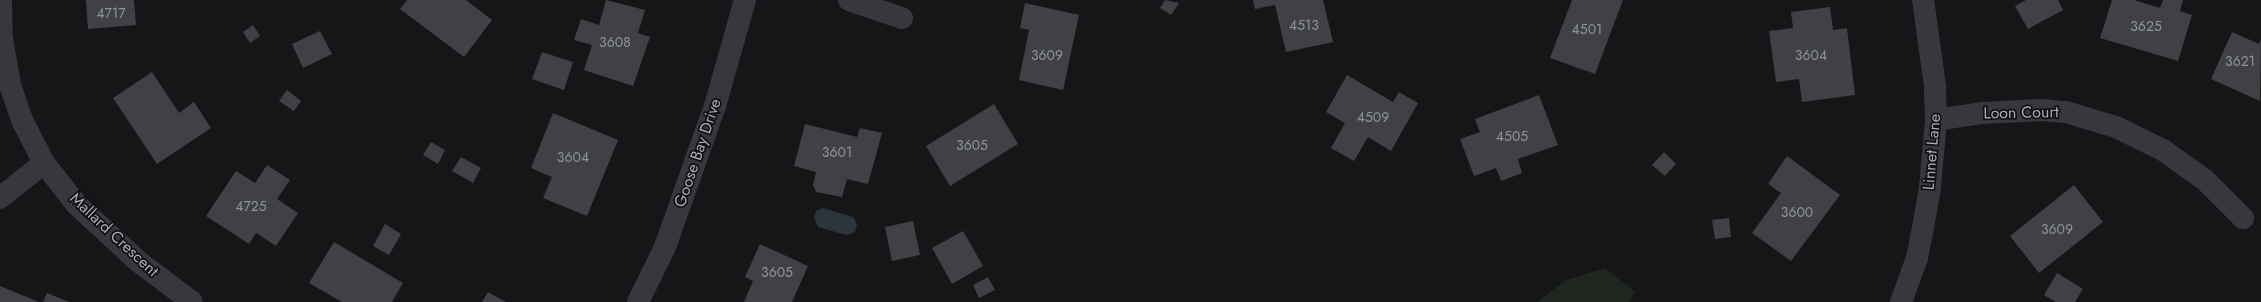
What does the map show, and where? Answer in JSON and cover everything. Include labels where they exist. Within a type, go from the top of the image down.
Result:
[{"type":"street","name":"Mallard Crescent","points":[[1,0],[2,39],[10,84],[22,120],[44,163],[77,205],[139,262],[192,302]]},
{"type":"street","name":"Goose Bay Drive","points":[[638,302],[666,247],[715,106],[745,0]]},
{"type":"street","points":[[849,0],[902,18]]},
{"type":"street","name":"Linnet Lane","points":[[1902,302],[1917,258],[1923,228],[1930,187],[1936,120],[1935,86],[1923,0]]},
{"type":"street","name":"Loon Court","points":[[1936,120],[1982,112],[2042,110],[2066,112],[2116,127],[2163,150],[2205,180],[2243,218]]},
{"type":"street","points":[[0,198],[44,163]]},
{"type":"shaded area","points":[[823,208],[853,217],[857,224],[855,232],[846,235],[818,227],[814,217],[817,210]]},
{"type":"shaded area","points":[[1605,268],[1635,292],[1629,302],[1537,302],[1566,280]]},
{"type":"building","points":[[86,0],[134,0],[136,25],[88,29]]},
{"type":"building","points":[[407,0],[466,0],[492,20],[464,57],[400,9]]},
{"type":"building","points":[[606,0],[645,10],[638,33],[650,37],[633,86],[584,70],[592,45],[574,40],[581,19],[599,25]]},
{"type":"building","points":[[1165,0],[1179,3],[1171,15],[1160,8]]},
{"type":"building","points":[[1253,0],[1323,0],[1333,42],[1286,52],[1275,5],[1255,9]]},
{"type":"building","points":[[1572,0],[1623,0],[1595,74],[1550,58]]},
{"type":"building","points":[[2026,0],[2058,0],[2063,10],[2028,29],[2015,6]]},
{"type":"building","points":[[2112,0],[2134,0],[2160,8],[2163,0],[2183,0],[2180,11],[2192,15],[2178,61],[2100,38]]},
{"type":"building","points":[[1025,3],[1079,15],[1063,90],[1019,80],[1029,30],[1020,28]]},
{"type":"building","points":[[1830,7],[1833,30],[1847,28],[1855,95],[1802,102],[1799,79],[1776,82],[1769,31],[1793,28],[1791,12]]},
{"type":"building","points":[[253,25],[260,36],[250,43],[243,32]]},
{"type":"building","points":[[320,31],[332,54],[303,68],[292,44]]},
{"type":"building","points":[[2232,32],[2259,44],[2261,39],[2260,101],[2211,79]]},
{"type":"building","points":[[542,52],[573,62],[564,90],[532,79]]},
{"type":"building","points":[[152,72],[179,113],[194,102],[211,128],[157,164],[113,98]]},
{"type":"building","points":[[1347,75],[1393,102],[1399,92],[1418,103],[1391,151],[1368,137],[1354,161],[1331,148],[1345,123],[1326,112]]},
{"type":"building","points":[[287,90],[301,101],[294,111],[279,101]]},
{"type":"building","points":[[1539,95],[1558,145],[1518,159],[1522,173],[1501,181],[1496,168],[1474,176],[1460,139],[1480,132],[1475,119]]},
{"type":"building","points":[[994,104],[1018,144],[950,186],[926,146]]},
{"type":"building","points":[[553,113],[618,140],[587,216],[543,198],[552,177],[531,168]]},
{"type":"building","points":[[805,124],[857,137],[860,128],[882,133],[868,184],[847,179],[842,197],[816,192],[813,185],[816,172],[794,166]]},
{"type":"building","points":[[431,142],[445,150],[438,164],[423,155]]},
{"type":"building","points":[[1664,152],[1676,164],[1665,176],[1652,165]]},
{"type":"building","points":[[1787,156],[1840,195],[1791,261],[1752,233],[1781,193],[1768,184]]},
{"type":"building","points":[[461,157],[481,168],[473,183],[452,171]]},
{"type":"building","points":[[267,165],[290,180],[277,199],[298,213],[276,246],[256,233],[249,244],[206,216],[236,171],[255,183]]},
{"type":"building","points":[[2074,185],[2103,222],[2039,273],[2010,236]]},
{"type":"building","points":[[1729,218],[1731,237],[1715,239],[1712,220]]},
{"type":"building","points":[[913,221],[920,255],[892,261],[885,227]]},
{"type":"building","points":[[385,224],[401,234],[389,255],[373,246]]},
{"type":"building","points":[[963,231],[983,266],[952,284],[932,248]]},
{"type":"building","points":[[334,242],[403,283],[392,302],[342,302],[309,283]]},
{"type":"building","points":[[760,244],[808,266],[792,302],[744,302],[753,281],[745,277]]},
{"type":"building","points":[[2057,273],[2083,289],[2075,302],[2056,302],[2044,295]]},
{"type":"building","points":[[988,277],[995,290],[979,298],[973,285]]},
{"type":"building","points":[[0,286],[39,302],[0,302]]},
{"type":"building","points":[[488,292],[506,302],[482,302]]},
{"type":"building","points":[[47,293],[69,302],[43,302]]}]
